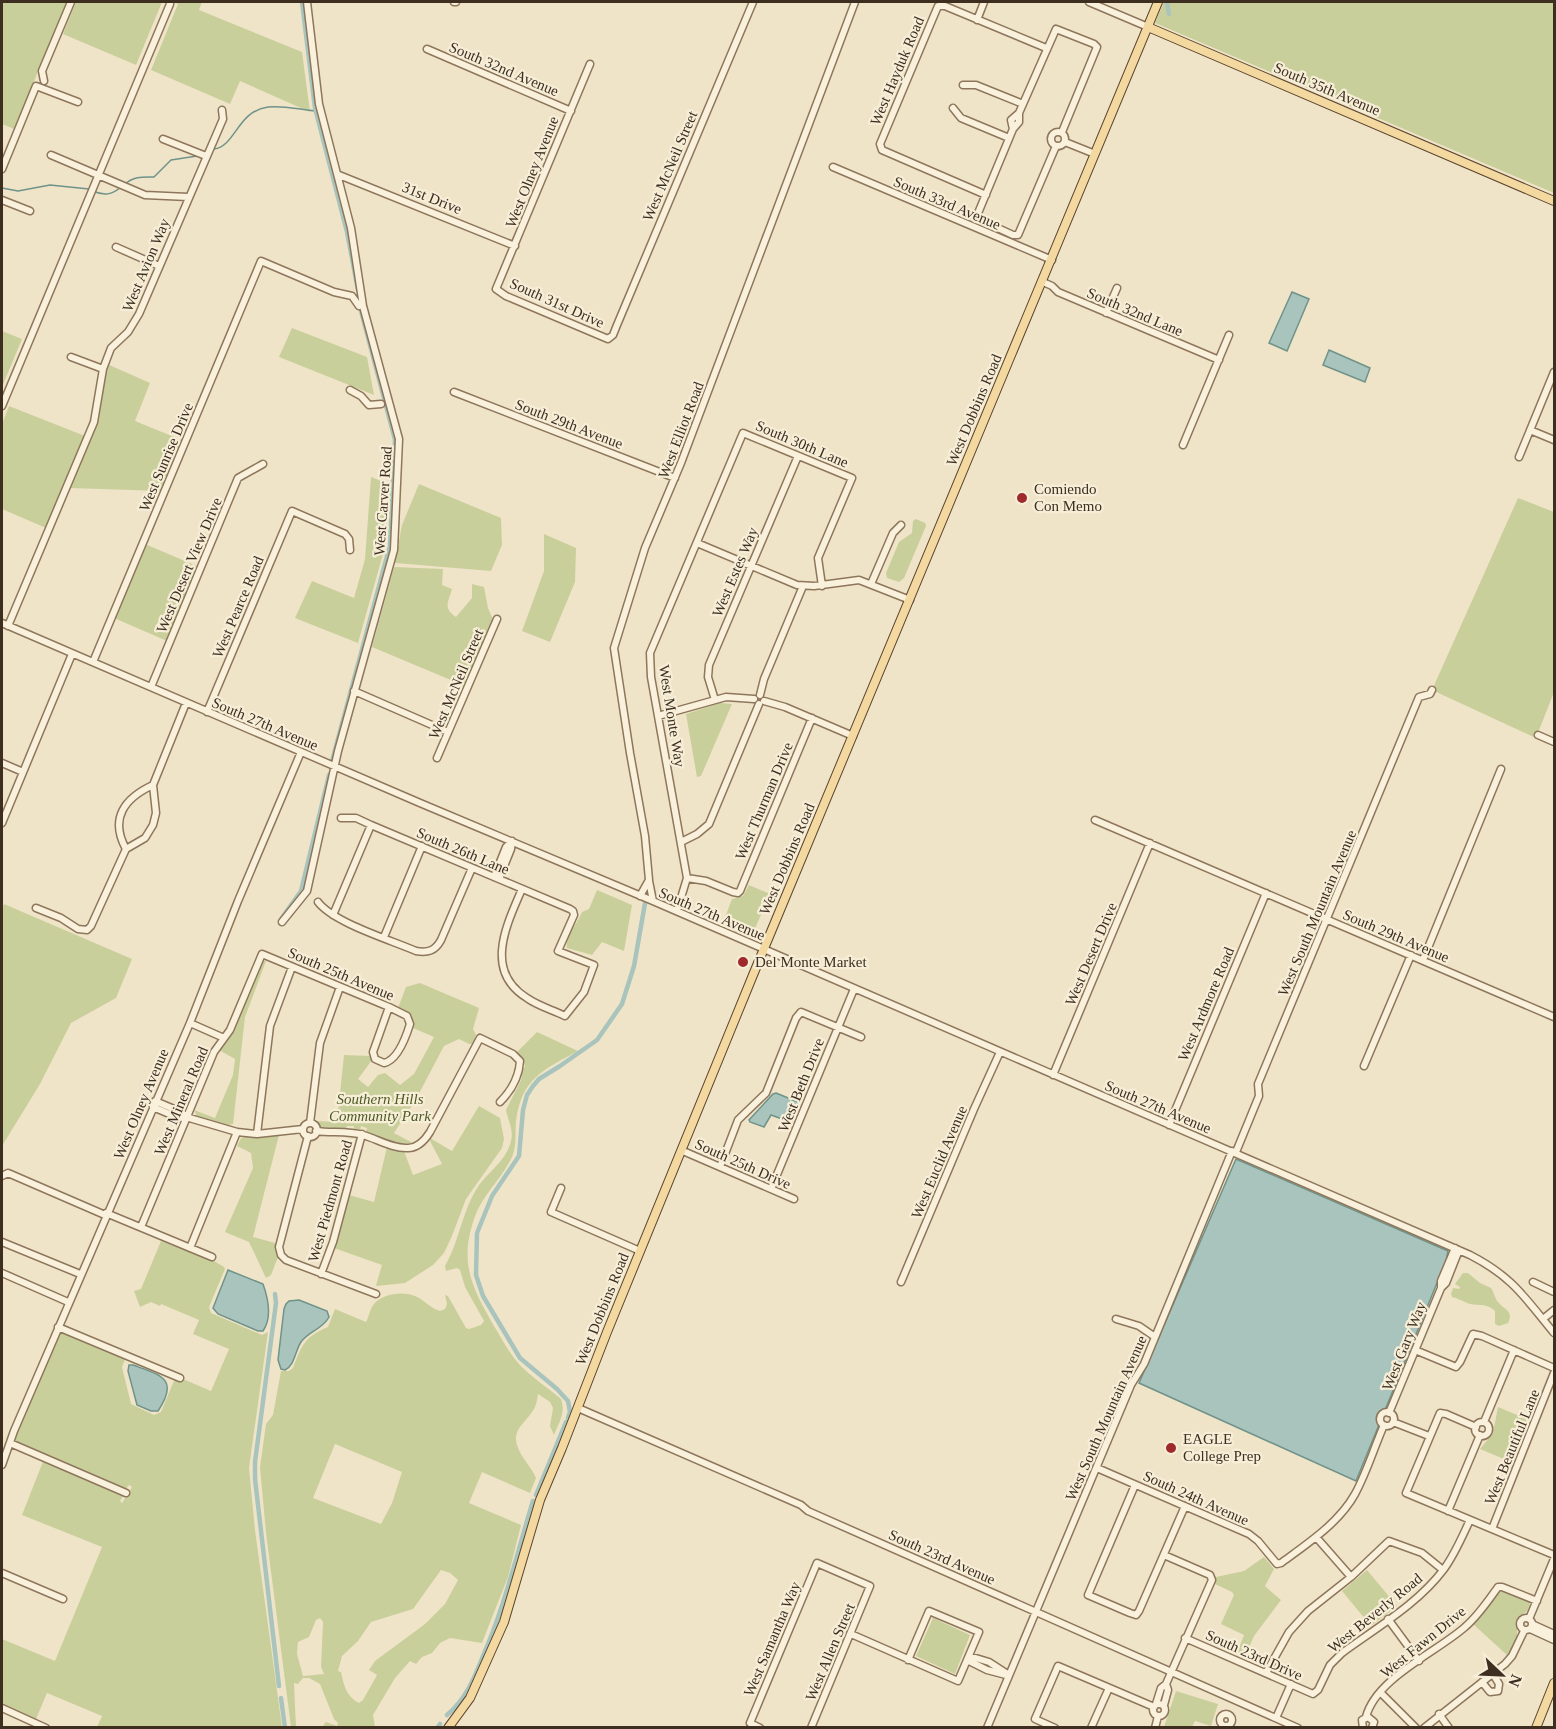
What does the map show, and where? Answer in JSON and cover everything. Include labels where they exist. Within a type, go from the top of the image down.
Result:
[{"type":"main road","name":"West Dobbins Road","points":[[448,1728],[470,1698],[504,1622],[534,1516],[640,1251],[1158,2]]},
{"type":"main road","name":"South 35th Avenue","points":[[1148,27],[1554,201]]},
{"type":"main road","points":[[1536,1728],[1554,1683]]},
{"type":"street","points":[[44,81],[42,70],[70,2]]},
{"type":"street","name":"West Carver Road","points":[[282,922],[307,891],[334,767],[394,550],[399,439],[363,306],[351,228],[319,104],[307,2]]},
{"type":"street","name":"West McNeil Street","points":[[608,339],[613,335],[753,2]]},
{"type":"street","name":"West Elliot Road","points":[[646,898],[649,880],[645,836],[615,648],[639,565],[675,478],[855,2]]},
{"type":"street","points":[[984,2],[976,20],[1046,48]]},
{"type":"street","name":"South 35th Avenue","points":[[1089,2],[1148,27]]},
{"type":"street","points":[[2,406],[170,4]]},
{"type":"street","name":"West Hayduk Road","points":[[976,20],[940,5],[880,148],[986,195]]},
{"type":"street","points":[[1056,146],[1018,235],[1013,235],[976,218],[1012,129],[1019,122],[1019,113],[1056,29],[1097,46],[1062,132]]},
{"type":"street","name":"South 32nd Avenue","points":[[427,49],[571,111]]},
{"type":"street","name":"West Olney Avenue","points":[[496,289],[590,64]]},
{"type":"street","points":[[963,85],[976,85],[1023,104]]},
{"type":"street","points":[[2,169],[36,86],[78,102]]},
{"type":"street","points":[[952,108],[961,118],[1009,138]]},
{"type":"street","name":"West Avion Way","points":[[5,625],[94,422],[103,369],[111,348],[128,332],[139,314],[223,119],[222,110]]},
{"type":"street","points":[[1056,146],[1052,143],[1052,136],[1055,132],[1062,132]]},
{"type":"street","points":[[1062,132],[1066,138],[1065,142]]},
{"type":"street","points":[[163,139],[206,156]]},
{"type":"street","points":[[1065,142],[1095,154]]},
{"type":"street","points":[[1056,146],[1065,142]]},
{"type":"street","points":[[51,155],[145,195],[188,197]]},
{"type":"street","name":"South 33rd Avenue","points":[[833,167],[1052,260]]},
{"type":"street","name":"31st Drive","points":[[339,175],[515,246]]},
{"type":"street","points":[[2,200],[30,212]]},
{"type":"street","points":[[116,247],[159,266]]},
{"type":"street","name":"West Sunrise Drive","points":[[93,662],[261,261],[325,289],[352,296],[359,306]]},
{"type":"street","name":"South 32nd Lane","points":[[1042,282],[1058,292],[1219,360]]},
{"type":"street","points":[[1106,313],[1117,288]]},
{"type":"street","name":"South 31st Drive","points":[[496,289],[506,296],[608,339]]},
{"type":"street","points":[[1183,445],[1229,335]]},
{"type":"street","points":[[71,357],[103,369]]},
{"type":"street","points":[[1519,457],[1554,372]]},
{"type":"street","points":[[350,390],[361,396],[369,405],[381,404]]},
{"type":"street","name":"South 29th Avenue","points":[[454,392],[675,478]]},
{"type":"street","points":[[1530,430],[1554,440]]},
{"type":"street","name":"South 30th Lane","points":[[743,433],[852,478],[818,558],[822,586]]},
{"type":"street","name":"West Monte Way","points":[[677,911],[687,878],[650,666],[651,653],[743,433]]},
{"type":"street","name":"West Estes Way","points":[[716,700],[708,676],[709,665],[798,456]]},
{"type":"street","name":"West Desert View Drive","points":[[151,687],[238,478],[263,464]]},
{"type":"street","name":"West Pearce Road","points":[[207,712],[291,511],[345,534],[349,539],[350,550]]},
{"type":"street","points":[[871,584],[893,533],[901,525]]},
{"type":"street","points":[[697,543],[788,582],[803,586],[822,586],[851,580],[871,584],[910,600]]},
{"type":"street","points":[[681,842],[697,834],[709,824],[759,700],[764,679],[803,586]]},
{"type":"street","name":"West McNeil Street","points":[[437,758],[497,619]]},
{"type":"street","name":"South 27th Avenue","points":[[5,625],[334,767],[677,911],[1457,1249],[1501,1272],[1518,1288],[1554,1333]]},
{"type":"street","points":[[2,823],[72,654]]},
{"type":"street","name":"West South Mountain Avenue","points":[[987,1728],[1131,1385],[1144,1364],[1259,1096],[1258,1084],[1419,697],[1430,694],[1432,690]]},
{"type":"street","points":[[354,691],[448,732]]},
{"type":"street","points":[[658,716],[735,697],[785,706],[853,736]]},
{"type":"street","points":[[36,908],[62,918],[78,929],[87,930],[92,926],[126,849],[145,838],[153,825],[156,813],[153,785],[186,703]]},
{"type":"street","name":"West Thurman Drive","points":[[687,878],[706,881],[738,893],[812,718]]},
{"type":"street","points":[[1538,735],[1554,742]]},
{"type":"street","name":"West Olney Avenue","points":[[2,1465],[68,1302],[190,1023],[238,901],[301,752]]},
{"type":"street","points":[[2,763],[23,772]]},
{"type":"street","points":[[1423,960],[1501,769]]},
{"type":"street","points":[[126,849],[119,830],[119,821],[125,804],[137,792],[153,785]]},
{"type":"street","name":"South 26th Lane","points":[[341,818],[356,819],[371,825],[422,846],[472,868],[522,889],[573,911],[574,915],[558,951],[594,965],[584,992],[565,1016],[526,998],[513,986],[506,974],[502,943],[522,889]]},
{"type":"street","name":"South 29th Avenue","points":[[1095,820],[1554,1017]]},
{"type":"street","points":[[333,915],[371,825]]},
{"type":"street","points":[[496,878],[512,849],[512,841]]},
{"type":"street","name":"West Desert Drive","points":[[1053,1075],[1150,843]]},
{"type":"street","points":[[384,937],[422,846]]},
{"type":"street","points":[[318,902],[333,915],[416,951],[431,951],[441,940],[472,868]]},
{"type":"street","points":[[646,898],[649,880]]},
{"type":"street","name":"West Ardmore Road","points":[[1169,1125],[1266,893]]},
{"type":"street","name":"South 25th Avenue","points":[[262,954],[388,1007],[405,1015],[409,1019],[410,1027],[394,1058],[387,1063],[375,1059],[373,1052],[388,1007]]},
{"type":"street","name":"West Mineral Road","points":[[141,1227],[214,1052],[230,1030],[262,954]]},
{"type":"street","points":[[1364,1066],[1411,955]]},
{"type":"street","points":[[257,1134],[270,1026],[292,967]]},
{"type":"street","points":[[310,1123],[320,1043],[340,987]]},
{"type":"street","name":"West Beth Drive","points":[[771,1190],[854,989]]},
{"type":"street","points":[[720,1167],[738,1120],[766,1093],[796,1018],[801,1012],[861,1037]]},
{"type":"street","points":[[190,1023],[224,1038]]},
{"type":"street","points":[[316,1131],[362,1134],[397,1147],[415,1146],[425,1140],[430,1132],[480,1038],[513,1054],[519,1061],[519,1072],[506,1096],[500,1102]]},
{"type":"street","name":"West Euclid Avenue","points":[[902,1282],[974,1108],[1000,1052]]},
{"type":"street","points":[[154,1104],[186,1117],[237,1132],[257,1134],[303,1129]]},
{"type":"street","points":[[303,1129],[306,1124],[310,1123]]},
{"type":"street","points":[[308,1136],[312,1136],[316,1131],[315,1125],[310,1123]]},
{"type":"street","points":[[303,1129],[308,1136]]},
{"type":"street","points":[[190,1248],[237,1132]]},
{"type":"street","name":"West Piedmont Road","points":[[321,1274],[333,1242],[362,1134]]},
{"type":"street","points":[[308,1136],[279,1247],[280,1255],[286,1260],[375,1294]]},
{"type":"street","name":"South 25th Drive","points":[[682,1151],[794,1199]]},
{"type":"street","points":[[5,1174],[212,1257]]},
{"type":"street","points":[[561,1188],[551,1212],[640,1251]]},
{"type":"street","points":[[2,1242],[80,1274]]},
{"type":"street","name":"West Gary Way","points":[[1389,1413],[1441,1288],[1441,1281],[1457,1249]]},
{"type":"street","points":[[2,1273],[68,1302]]},
{"type":"street","points":[[1533,1282],[1554,1292]]},
{"type":"street","points":[[1543,1319],[1554,1310]]},
{"type":"street","points":[[1116,1319],[1139,1326],[1155,1337]]},
{"type":"street","points":[[58,1327],[180,1378]]},
{"type":"street","points":[[1415,1350],[1456,1367],[1473,1334],[1554,1368]]},
{"type":"street","points":[[1484,1422],[1514,1350]]},
{"type":"street","name":"West Beautiful Lane","points":[[1492,1529],[1554,1373]]},
{"type":"street","name":"South 23rd Avenue","points":[[578,1408],[801,1505],[808,1511],[1298,1728]]},
{"type":"street","points":[[1351,1577],[1316,1537],[1341,1513],[1355,1495],[1384,1425],[1380,1417],[1384,1413],[1389,1413],[1394,1417],[1393,1422],[1389,1426],[1384,1425]]},
{"type":"street","points":[[1424,1728],[1493,1674],[1512,1656],[1529,1626],[1554,1557],[1406,1493],[1440,1413],[1476,1426]]},
{"type":"street","points":[[1393,1422],[1429,1436]]},
{"type":"street","points":[[1476,1426],[1484,1422]]},
{"type":"street","points":[[1480,1435],[1485,1435],[1489,1430],[1488,1425],[1484,1422]]},
{"type":"street","points":[[1476,1426],[1476,1431],[1480,1435]]},
{"type":"street","points":[[1448,1511],[1480,1435]]},
{"type":"street","points":[[10,1443],[126,1493]]},
{"type":"street","name":"South 24th Avenue","points":[[1096,1468],[1254,1537],[1277,1564],[1316,1537]]},
{"type":"street","points":[[1135,1485],[1088,1595],[1136,1615],[1185,1506]]},
{"type":"street","name":"West Beverly Road","points":[[1313,1694],[1318,1690],[1330,1665],[1342,1653],[1425,1590],[1458,1548],[1470,1520]]},
{"type":"street","points":[[1266,1673],[1289,1632],[1308,1611],[1351,1577],[1389,1541],[1422,1553],[1443,1570]]},
{"type":"street","points":[[1158,1716],[1154,1713],[1212,1580],[1210,1575],[1164,1555]]},
{"type":"street","name":"West Allen Street","points":[[811,1728],[870,1586],[817,1563]]},
{"type":"street","name":"West Samantha Way","points":[[760,1728],[750,1723],[817,1563]]},
{"type":"street","points":[[2,1573],[63,1599]]},
{"type":"street","name":"West Fawn Drive","points":[[1363,1728],[1362,1720],[1380,1692],[1465,1627],[1498,1587],[1537,1601]]},
{"type":"street","points":[[851,1634],[908,1660],[958,1681],[979,1632],[929,1611],[908,1660]]},
{"type":"street","points":[[1388,1619],[1419,1661]]},
{"type":"street","points":[[1529,1626],[1554,1634]]},
{"type":"street","points":[[1529,1626],[1554,1640]]},
{"type":"street","name":"South 23rd Drive","points":[[1185,1638],[1313,1694]]},
{"type":"street","points":[[968,1658],[989,1662],[1009,1675]]},
{"type":"street","points":[[1055,1728],[1035,1719],[1058,1666],[1158,1706],[1165,1713],[1158,1716]]},
{"type":"street","points":[[1482,1683],[1490,1692],[1498,1691],[1499,1684],[1493,1674]]},
{"type":"street","points":[[1276,1718],[1291,1684]]},
{"type":"street","points":[[1091,1728],[1109,1688]]},
{"type":"street","points":[[1380,1692],[1416,1728]]},
{"type":"street","points":[[2,1708],[29,1724],[46,1728]]},
{"type":"street","points":[[1439,1714],[1449,1728]]},
{"type":"street","points":[[1155,1728],[1158,1716]]},
{"type":"street","points":[[1366,1717],[1373,1720],[1372,1728]]},
{"type":"green space","points":[[2,2],[67,2],[14,129],[2,124]]},
{"type":"green space","points":[[76,2],[162,2],[136,65],[63,34]]},
{"type":"green space","points":[[173,2],[202,2],[199,10],[302,52],[310,112],[240,81],[230,104],[151,70],[178,4]]},
{"type":"green space","points":[[1164,2],[1554,2],[1554,193],[1155,23]]},
{"type":"green space","points":[[292,328],[367,357],[374,395],[279,357]]},
{"type":"green space","points":[[2,331],[22,339],[2,387]]},
{"type":"green space","points":[[107,364],[150,383],[135,421],[184,441],[163,491],[69,488],[96,423]]},
{"type":"green space","points":[[9,406],[85,436],[46,528],[2,509],[2,424]]},
{"type":"green space","points":[[371,477],[386,483],[383,554],[358,643],[295,618],[312,581],[354,598],[365,559]]},
{"type":"green space","points":[[419,484],[501,518],[502,545],[491,571],[395,563],[402,525]]},
{"type":"green space","points":[[1518,498],[1554,512],[1554,692],[1536,738],[1432,690]]},
{"type":"green space","points":[[916,519],[925,523],[926,526],[904,578],[899,582],[887,578],[886,573],[899,542],[912,533],[913,521]]},
{"type":"green space","points":[[544,534],[576,548],[575,582],[550,642],[522,631],[544,571]]},
{"type":"green space","points":[[145,544],[199,567],[167,641],[114,618]]},
{"type":"green space","points":[[394,567],[443,569],[442,585],[452,589],[448,608],[456,617],[472,598],[472,584],[484,587],[488,608],[494,622],[465,686],[372,647]]},
{"type":"green space","points":[[720,703],[732,704],[701,776],[697,777],[686,714]]},
{"type":"green space","points":[[749,885],[770,894],[753,933],[724,920],[732,899],[743,896]]},
{"type":"green space","points":[[597,890],[632,905],[624,951],[602,942],[592,955],[567,948],[570,934],[582,912],[589,909]]},
{"type":"green space","points":[[4,904],[132,959],[116,998],[71,1023],[40,1084],[2,1146],[2,909]]},
{"type":"green space","points":[[262,961],[266,961],[245,1017],[233,1124],[228,1125],[197,1116],[194,1110],[215,1118],[233,1075],[235,1059],[219,1050],[232,1031]]},
{"type":"green space","name":"Southern Hills Community Park","points":[[420,983],[479,1008],[473,1029],[476,1035],[473,1044],[459,1039],[444,1046],[415,1101],[394,1133],[413,1143],[397,1144],[366,1132],[367,1128],[361,1126],[360,1131],[354,1130],[354,1126],[347,1126],[346,1129],[320,1127],[316,1121],[337,1122],[344,1055],[370,1056],[372,1060],[358,1079],[368,1087],[378,1075],[385,1073],[400,1085],[414,1074],[434,1037],[413,1028],[411,1016],[398,1008],[406,987]]},
{"type":"green space","points":[[537,1032],[578,1051],[536,1077],[523,1095],[516,1121],[514,1153],[478,1210],[468,1249],[470,1275],[474,1287],[506,1346],[519,1364],[561,1399],[563,1409],[554,1435],[550,1426],[553,1408],[550,1402],[538,1394],[534,1408],[516,1435],[519,1450],[536,1478],[530,1493],[482,1472],[469,1503],[521,1525],[508,1577],[482,1643],[450,1638],[440,1643],[432,1653],[422,1657],[416,1664],[410,1661],[395,1678],[373,1715],[375,1727],[324,1727],[326,1722],[337,1726],[338,1723],[334,1719],[320,1684],[309,1678],[303,1678],[298,1684],[294,1683],[296,1727],[291,1727],[266,1533],[260,1467],[266,1424],[273,1415],[281,1371],[289,1371],[293,1368],[309,1338],[328,1327],[335,1309],[366,1322],[374,1304],[389,1295],[408,1294],[440,1311],[445,1309],[447,1304],[445,1295],[448,1296],[466,1328],[481,1325],[484,1321],[465,1287],[460,1270],[457,1268],[446,1271],[445,1266],[473,1195],[509,1148],[512,1137],[506,1110],[525,1067],[524,1062],[522,1063],[516,1053]],"holes":[[[335,1444],[402,1472],[392,1503],[381,1524],[313,1498]],[[441,1570],[450,1573],[458,1580],[445,1604],[425,1624],[375,1661],[369,1670],[377,1675],[359,1703],[348,1694],[341,1672],[338,1671],[342,1656],[358,1641],[371,1622],[413,1609]],[[320,1618],[323,1622],[321,1667],[324,1674],[303,1676],[297,1654],[298,1642],[309,1637],[316,1620]]]},
{"type":"green space","points":[[479,1106],[500,1118],[504,1139],[502,1148],[466,1199],[444,1253],[433,1265],[405,1283],[377,1286],[382,1265],[334,1248],[349,1195],[374,1202],[387,1147],[404,1151],[413,1175],[442,1164],[429,1139],[452,1151]]},
{"type":"green space","points":[[279,1135],[253,1237],[275,1243],[278,1257],[271,1275],[266,1278],[249,1242],[225,1232],[253,1168],[251,1153],[237,1146],[241,1138]]},
{"type":"green space","points":[[161,1241],[209,1258],[224,1267],[209,1307],[211,1313],[262,1335],[268,1332],[249,1468],[255,1530],[282,1727],[97,1727],[102,1716],[47,1693],[36,1719],[2,1704],[2,1639],[55,1661],[102,1547],[22,1515],[44,1459],[124,1495],[120,1501],[122,1503],[132,1487],[129,1485],[125,1490],[15,1441],[15,1435],[59,1331],[65,1331],[126,1357],[122,1367],[131,1404],[154,1415],[161,1412],[176,1376],[211,1391],[229,1349],[193,1334],[199,1320],[161,1304],[160,1306],[151,1302],[140,1307],[134,1291],[141,1289]]},
{"type":"green space","points":[[1463,1273],[1468,1273],[1480,1283],[1491,1288],[1497,1301],[1509,1313],[1508,1323],[1499,1326],[1495,1324],[1495,1311],[1452,1297],[1453,1288],[1459,1289],[1460,1287],[1455,1284]]},
{"type":"green space","points":[[1498,1407],[1529,1420],[1511,1462],[1480,1449],[1493,1433]]},
{"type":"green space","points":[[1264,1557],[1274,1569],[1265,1586],[1281,1600],[1254,1636],[1245,1656],[1237,1653],[1244,1635],[1221,1624],[1234,1595],[1215,1584],[1216,1577],[1244,1571]]},
{"type":"green space","points":[[1367,1570],[1397,1606],[1371,1626],[1342,1591]]},
{"type":"green space","points":[[1500,1591],[1529,1602],[1530,1605],[1517,1620],[1517,1636],[1508,1656],[1473,1624]]},
{"type":"green space","points":[[933,1618],[970,1635],[955,1674],[916,1656]]},
{"type":"green space","points":[[1176,1691],[1218,1704],[1211,1726],[1195,1721],[1192,1727],[1164,1727]]},
{"type":"water","points":[[1292,292],[1309,299],[1287,351],[1269,343]]},
{"type":"water","points":[[1329,350],[1370,368],[1365,382],[1323,365]]},
{"type":"water","points":[[776,1093],[798,1102],[792,1121],[771,1115],[764,1127],[750,1122],[749,1120]]},
{"type":"water","points":[[1236,1159],[1448,1251],[1446,1261],[1356,1481],[1139,1383]]},
{"type":"water","points":[[228,1270],[263,1284],[268,1302],[268,1320],[263,1331],[218,1314],[213,1308]]},
{"type":"water","points":[[299,1300],[327,1311],[329,1317],[301,1342],[293,1361],[285,1370],[281,1369],[278,1360],[284,1309],[289,1301]]},
{"type":"water","points":[[129,1365],[159,1375],[164,1379],[167,1391],[158,1411],[151,1411],[137,1405],[128,1371]]},
{"type":"waterway","points":[[302,2],[315,108],[347,232],[358,290]]},
{"type":"waterway","points":[[1167,2],[1169,14]]},
{"type":"waterway","points":[[214,149],[227,142],[243,121],[258,110],[280,107],[316,111]]},
{"type":"waterway","points":[[125,184],[135,178],[154,177],[171,160],[197,156]]},
{"type":"waterway","points":[[2,188],[18,191],[50,185],[89,189]]},
{"type":"waterway","points":[[93,191],[108,194],[121,187]]},
{"type":"waterway","points":[[332,761],[390,545],[395,440],[361,311]]},
{"type":"waterway","points":[[281,919],[301,891],[329,775]]},
{"type":"waterway","points":[[568,1418],[570,1412],[568,1401],[520,1358],[483,1296],[476,1275],[477,1233],[492,1196],[519,1156],[523,1110],[527,1095],[539,1079],[597,1040],[622,1004],[634,966],[647,892]]},
{"type":"waterway","points":[[275,1294],[276,1303],[255,1462],[255,1479],[279,1686]]},
{"type":"waterway","points":[[536,1495],[566,1422]]},
{"type":"waterway","points":[[447,1715],[469,1688],[491,1637],[533,1501]]},
{"type":"waterway","points":[[281,1698],[285,1728]]},
{"type":"waterway","points":[[437,1728],[440,1724]]},
{"type":"place","name":"Comiendo Con Memo","points":[[1022,498]]},
{"type":"place","name":"Del Monte Market","points":[[743,962]]},
{"type":"place","name":"EAGLE College Prep","points":[[1171,1448]]}]
